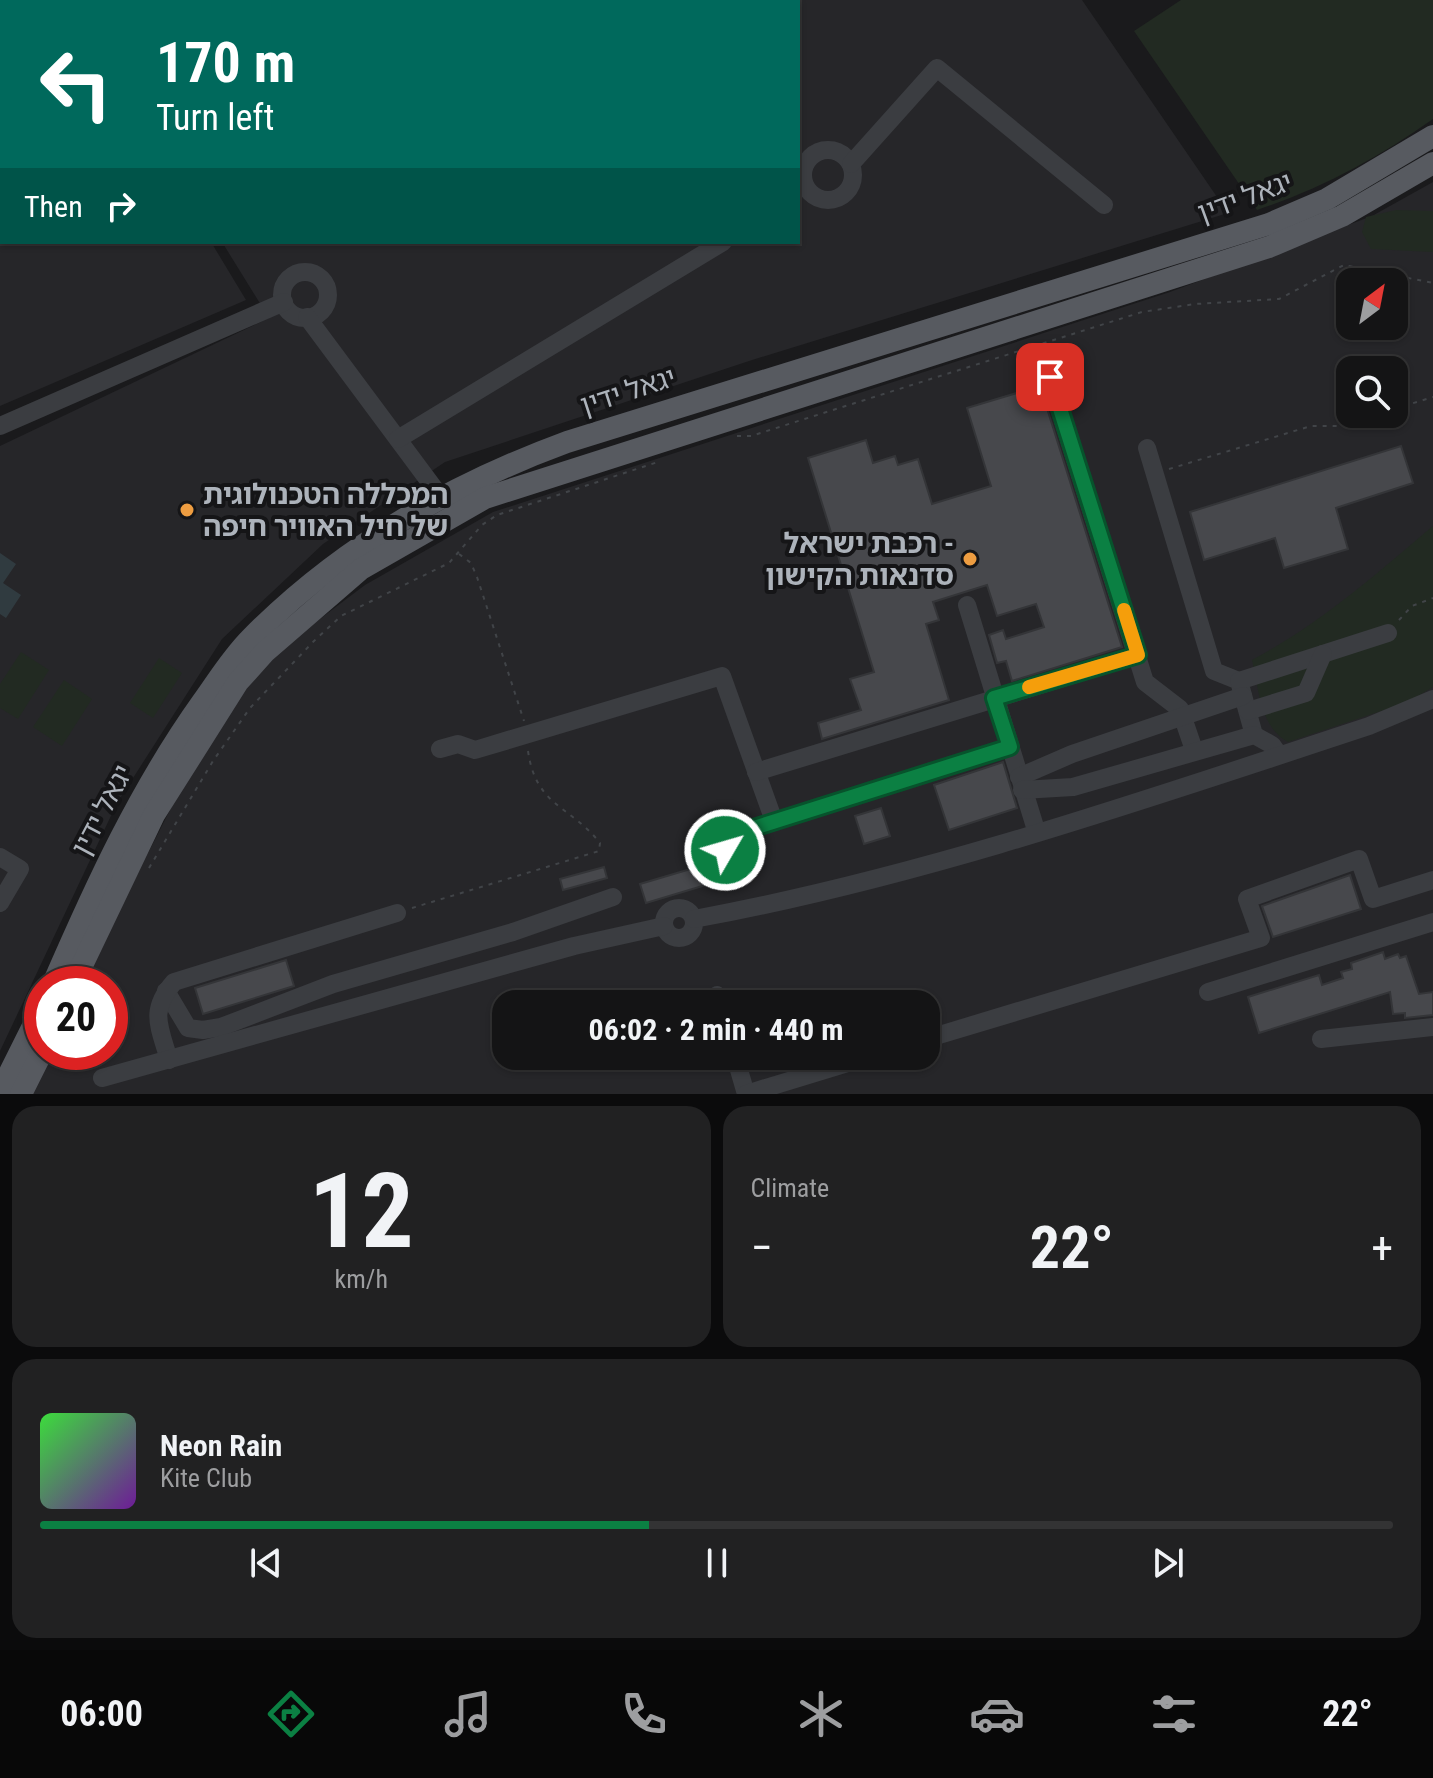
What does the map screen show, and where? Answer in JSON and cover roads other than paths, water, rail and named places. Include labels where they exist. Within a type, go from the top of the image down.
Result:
[{"type":"main road","name":"יגאל ידין","points":[[61,966],[121,833],[177,737],[224,671],[250,639],[348,556],[440,496],[501,466],[567,442],[1269,224],[1327,199],[1433,136]]},
{"type":"main road","name":"יגאל ידין","points":[[82,966],[154,815],[238,682],[265,652],[361,569],[485,498],[1269,247],[1342,216],[1433,163]]},
{"type":"main road","points":[[0,1092],[24,1044]]},
{"type":"main road","points":[[21,1094],[33,1070]]},
{"type":"street","points":[[851,164],[937,68],[1104,205]]},
{"type":"street","points":[[831,149],[846,157],[851,164],[853,180],[845,194],[822,199],[803,193],[804,166],[815,153],[831,149]]},
{"type":"street","points":[[398,439],[720,244]]},
{"type":"street","points":[[315,274],[326,284],[328,299],[321,312],[307,317],[293,314],[284,302],[284,287],[293,275],[315,274]]},
{"type":"street","points":[[0,426],[284,302]]},
{"type":"street","points":[[307,317],[440,496]]},
{"type":"street","points":[[1047,370],[1145,682],[1184,715],[1194,750]]},
{"type":"street","points":[[1147,448],[1214,671],[1243,696],[1254,735]]},
{"type":"street","points":[[967,605],[1036,830]]},
{"type":"street","points":[[1020,784],[1072,754],[1243,696],[1323,654],[1388,633]]},
{"type":"street","points":[[1243,696],[1306,693],[1323,654]]},
{"type":"street","points":[[756,772],[1138,655]]},
{"type":"street","points":[[440,749],[458,744],[475,750],[722,676],[774,821]]},
{"type":"street","points":[[102,1078],[519,961],[664,926],[666,915],[675,908],[687,910],[694,919],[843,889],[1382,722],[1433,699]]},
{"type":"street","points":[[1020,784],[1073,787],[1254,735],[1272,745],[1279,755]]},
{"type":"street","points":[[731,880],[724,858],[731,838],[774,821],[1010,747]]},
{"type":"street","points":[[0,857],[20,869],[0,903]]},
{"type":"street","points":[[940,1035],[1261,938],[1247,899],[1359,859],[1373,899],[1433,880]]},
{"type":"street","points":[[166,991],[188,1028],[203,1030],[300,999],[333,984],[513,932],[613,897]]},
{"type":"street","points":[[169,1060],[157,1015],[158,1005],[166,991],[183,977],[397,913]]},
{"type":"street","points":[[1208,992],[1433,922]]},
{"type":"street","points":[[513,932],[519,961]]},
{"type":"street","points":[[1321,1039],[1433,1027]]},
{"type":"street","points":[[739,1070],[746,1094],[825,1070]]},
{"type":"place","name":"המכללה הטכנולוגית של חיל האוויר חיפה","points":[[187,510]]},
{"type":"place","name":"רכבת ישראל - סדנאות הקישון","points":[[970,559]]}]
